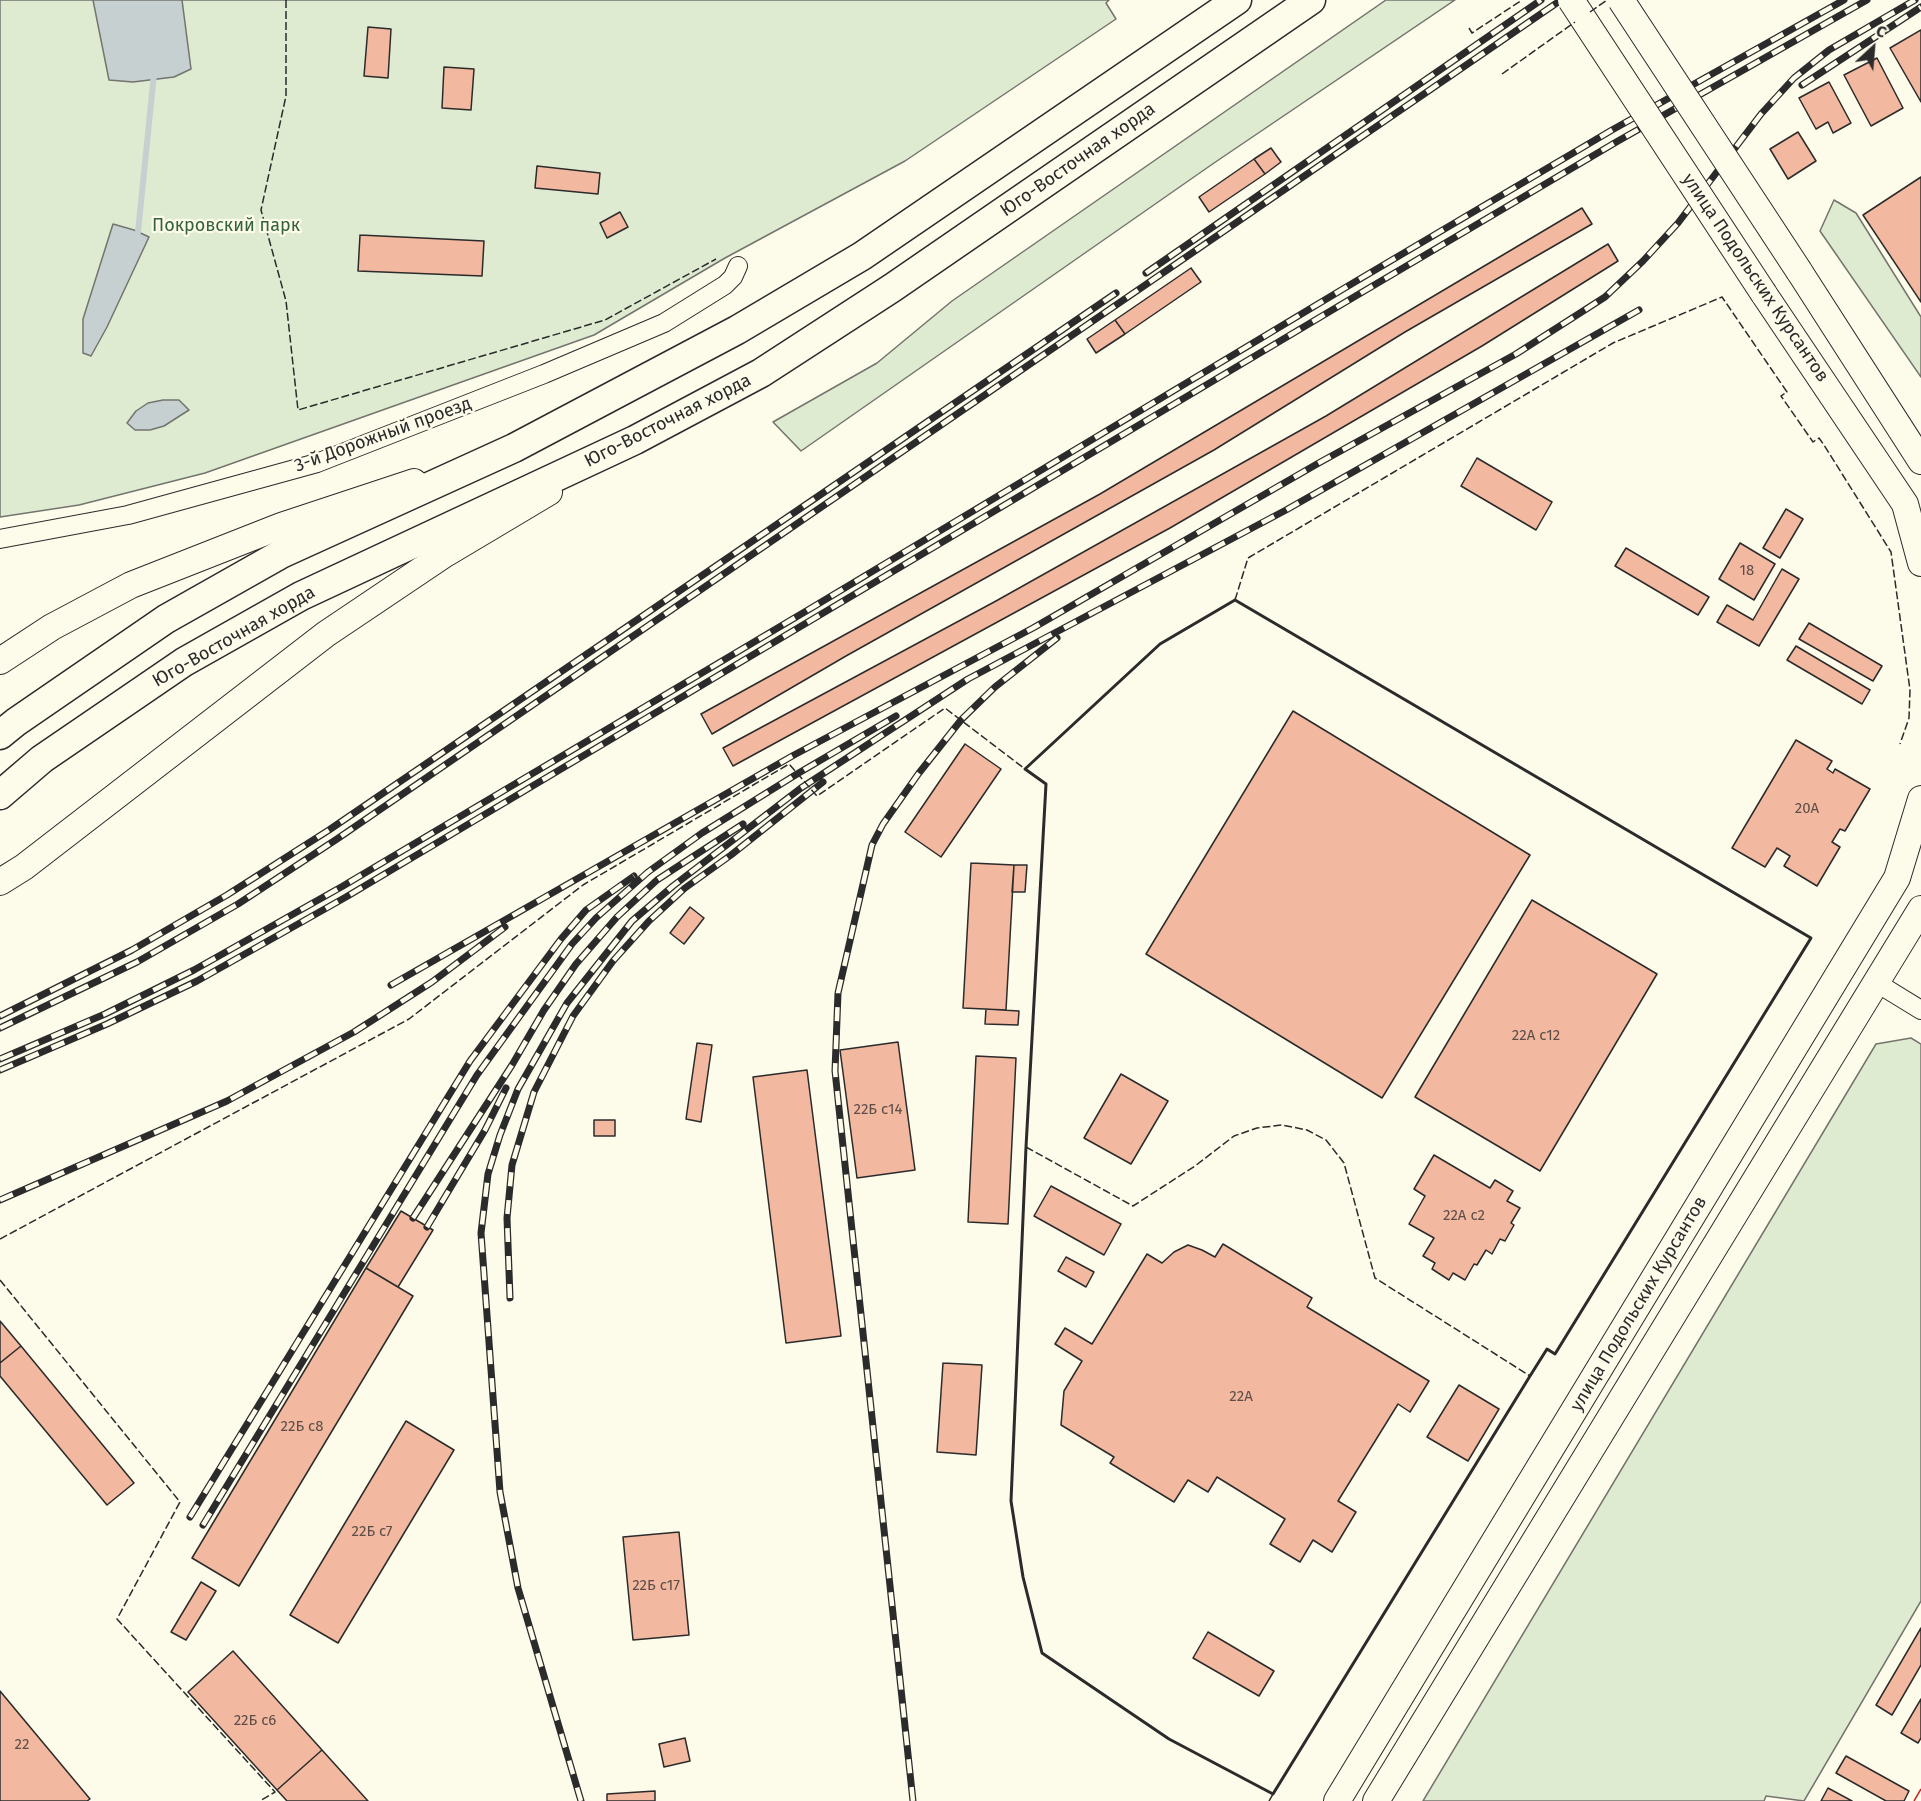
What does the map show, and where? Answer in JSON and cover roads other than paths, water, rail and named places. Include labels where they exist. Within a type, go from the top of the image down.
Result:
[{"type":"main road","name":"Юго-Восточная хорда","points":[[0,795],[42,759],[184,662],[301,596],[635,440],[761,373],[892,288],[1311,0]]},
{"type":"main road","name":"улица Подольских Курсантов","points":[[1571,0],[1764,294],[1896,488],[1914,519],[1921,563]]},
{"type":"main road","points":[[1621,0],[1921,461]]},
{"type":"main road","points":[[0,735],[166,619],[281,554],[514,448],[737,330],[862,256],[1235,1]]},
{"type":"main road","points":[[0,882],[24,867],[326,633],[445,554],[635,440]]},
{"type":"main road","points":[[0,661],[52,627],[131,585],[281,526],[514,448]]},
{"type":"main road","name":"улица Подольских Курсантов","points":[[1337,1801],[1897,878],[1921,799]]},
{"type":"main road","name":"улица Подольских Курсантов","points":[[1376,1801],[1921,909]]},
{"type":"street","name":"3-й Дорожный проезд","points":[[0,539],[128,515],[317,463],[544,374],[664,323],[725,285],[733,277],[738,266]]},
{"type":"street","points":[[1897,878],[1921,841]]},
{"type":"street","points":[[1877,983],[1921,1010]]},
{"type":"waterway","points":[[136,236],[154,74]]},
{"type":"railway","points":[[1146,273],[1541,0]]},
{"type":"railway","points":[[0,1028],[137,962],[238,904],[337,839],[1561,0]]},
{"type":"railway","points":[[0,1059],[105,1014],[194,970],[343,886],[1612,130],[1844,0]]},
{"type":"railway","points":[[0,1070],[107,1024],[197,981],[346,897],[1618,141],[1867,0]]},
{"type":"railway","points":[[391,985],[794,755],[1033,628],[1317,464],[1516,354],[1605,297],[1678,223],[1761,114],[1794,78],[1829,50],[1915,0]]},
{"type":"railway","points":[[1802,85],[1921,7]]},
{"type":"railway","points":[[0,1016],[132,950],[227,895],[329,830],[1116,293]]},
{"type":"railway","points":[[581,1801],[518,1588],[500,1492],[481,1233],[488,1174],[500,1135],[518,1089],[567,1003],[632,921],[673,886],[801,788],[968,679],[1286,510],[1639,310]]},
{"type":"railway","points":[[913,1801],[835,1071],[838,993],[872,845],[883,824],[919,773],[961,720],[995,687],[1057,638]]},
{"type":"railway","points":[[203,1525],[477,1075],[572,944],[596,918],[648,872],[702,833],[896,716]]},
{"type":"railway","points":[[510,1298],[507,1218],[512,1165],[534,1092],[573,1016],[613,961],[649,921],[685,888],[731,855],[823,782]]},
{"type":"railway","points":[[413,1218],[512,1065],[544,1010],[576,964],[617,917],[657,880],[743,824]]},
{"type":"railway","points":[[190,1517],[470,1061],[561,939],[586,910],[634,876]]},
{"type":"railway","points":[[0,1200],[227,1101],[354,1032],[432,982],[505,927]]},
{"type":"railway","points":[[427,1227],[485,1130],[506,1088]]},
{"type":"park label","name":"Покровский парк","points":[[226,226]]}]
